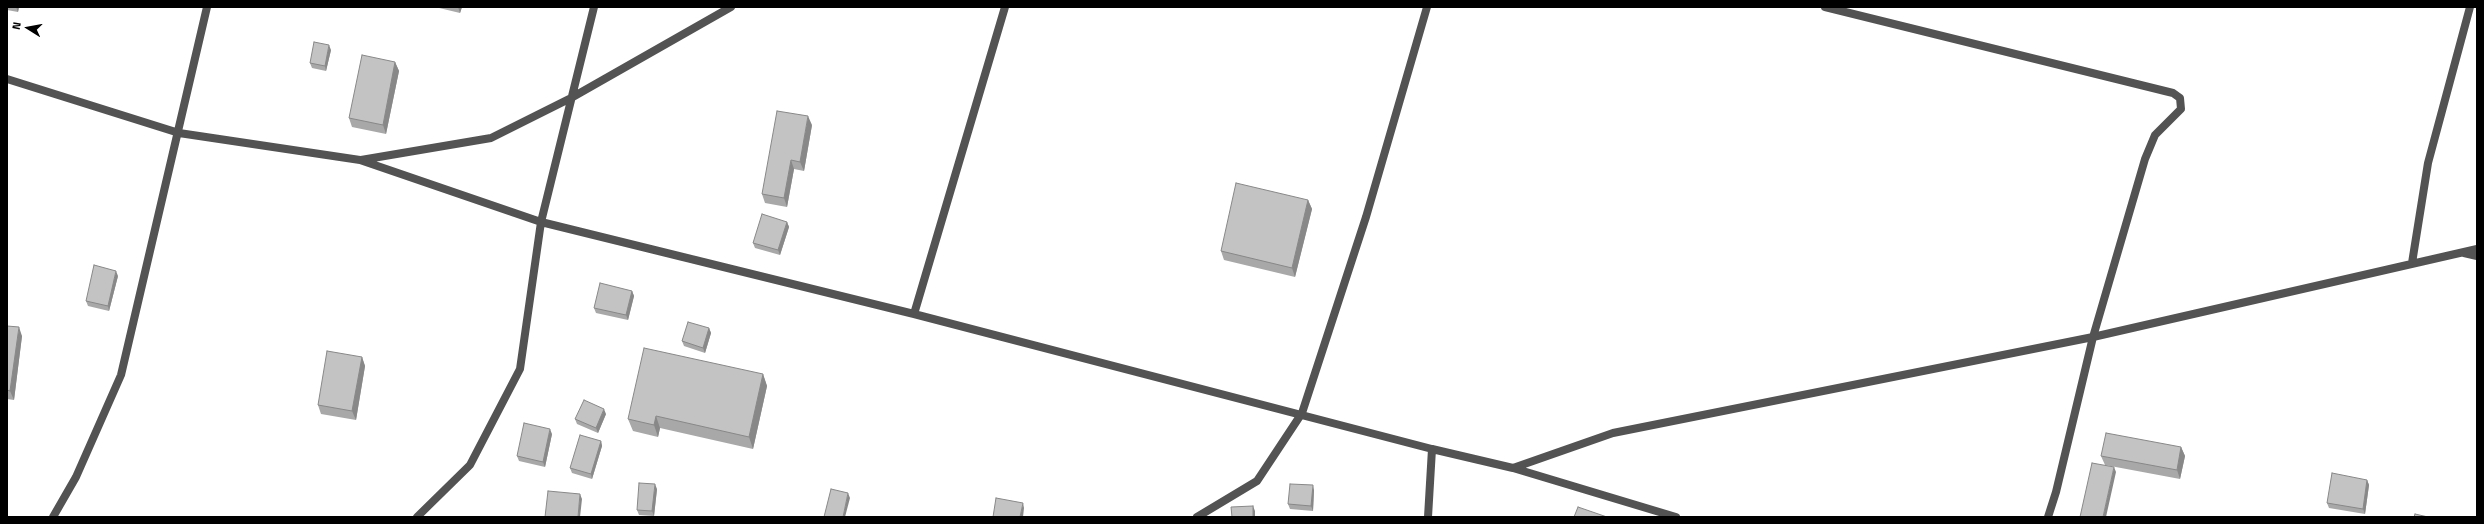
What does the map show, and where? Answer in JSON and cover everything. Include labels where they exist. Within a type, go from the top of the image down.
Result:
[{"type":"street","points":[[53,517],[76,477],[120,375],[179,133],[207,7]]},
{"type":"street","points":[[417,517],[470,465],[520,369],[541,222],[594,7]]},
{"type":"street","points":[[360,160],[491,138],[571,98],[731,7]]},
{"type":"street","points":[[914,314],[1005,7]]},
{"type":"street","points":[[1197,517],[1257,482],[1302,413],[1366,216],[1427,7]]},
{"type":"street","points":[[1824,7],[2165,91],[2180,98],[2182,104],[2181,109],[2155,135],[2145,159],[2093,337],[2056,492],[2048,517]]},
{"type":"street","points":[[2412,263],[2428,163],[2470,7]]},
{"type":"street","points":[[7,79],[179,133],[360,160],[541,222],[914,314],[1302,413],[1432,449],[1513,468],[1676,517]]},
{"type":"street","points":[[1513,468],[1613,433],[2093,337],[2477,249]]},
{"type":"street","points":[[2461,252],[2477,256]]},
{"type":"street","points":[[1428,517],[1432,449]]},
{"type":"building","points":[[314,42],[329,45],[325,66],[310,63]]},
{"type":"building","points":[[362,55],[395,62],[383,125],[349,118]]},
{"type":"building","points":[[777,111],[808,116],[800,162],[791,160],[784,198],[762,194]]},
{"type":"building","points":[[1236,183],[1308,200],[1292,268],[1221,251]]},
{"type":"building","points":[[762,214],[787,222],[778,250],[753,243]]},
{"type":"building","points":[[94,265],[116,271],[108,306],[86,301]]},
{"type":"building","points":[[600,283],[632,291],[626,315],[594,308]]},
{"type":"building","points":[[688,322],[709,328],[703,348],[682,341]]},
{"type":"building","points":[[7,326],[19,327],[10,391],[7,390]]},
{"type":"building","points":[[644,348],[763,374],[749,437],[656,416],[654,425],[628,419]]},
{"type":"building","points":[[327,351],[362,357],[352,411],[318,405]]},
{"type":"building","points":[[584,400],[604,409],[596,428],[575,419]]},
{"type":"building","points":[[524,423],[550,429],[543,462],[517,456]]},
{"type":"building","points":[[2106,433],[2181,447],[2177,470],[2101,456]]},
{"type":"building","points":[[580,435],[601,441],[591,474],[570,468]]},
{"type":"building","points":[[2092,463],[2114,467],[2103,517],[2080,517]]},
{"type":"building","points":[[2332,473],[2367,480],[2363,509],[2327,503]]},
{"type":"building","points":[[639,483],[655,484],[652,511],[637,510]]},
{"type":"building","points":[[1290,484],[1313,485],[1311,506],[1288,504]]},
{"type":"building","points":[[831,489],[848,493],[843,517],[824,517]]},
{"type":"building","points":[[548,491],[580,494],[578,517],[545,517]]},
{"type":"building","points":[[996,498],[1023,503],[1020,517],[993,517]]},
{"type":"building","points":[[1253,506],[1253,517],[1232,517],[1231,507]]},
{"type":"building","points":[[1578,507],[1607,517],[1574,517]]},
{"type":"building","points":[[2415,514],[2428,517],[2414,517]]}]
